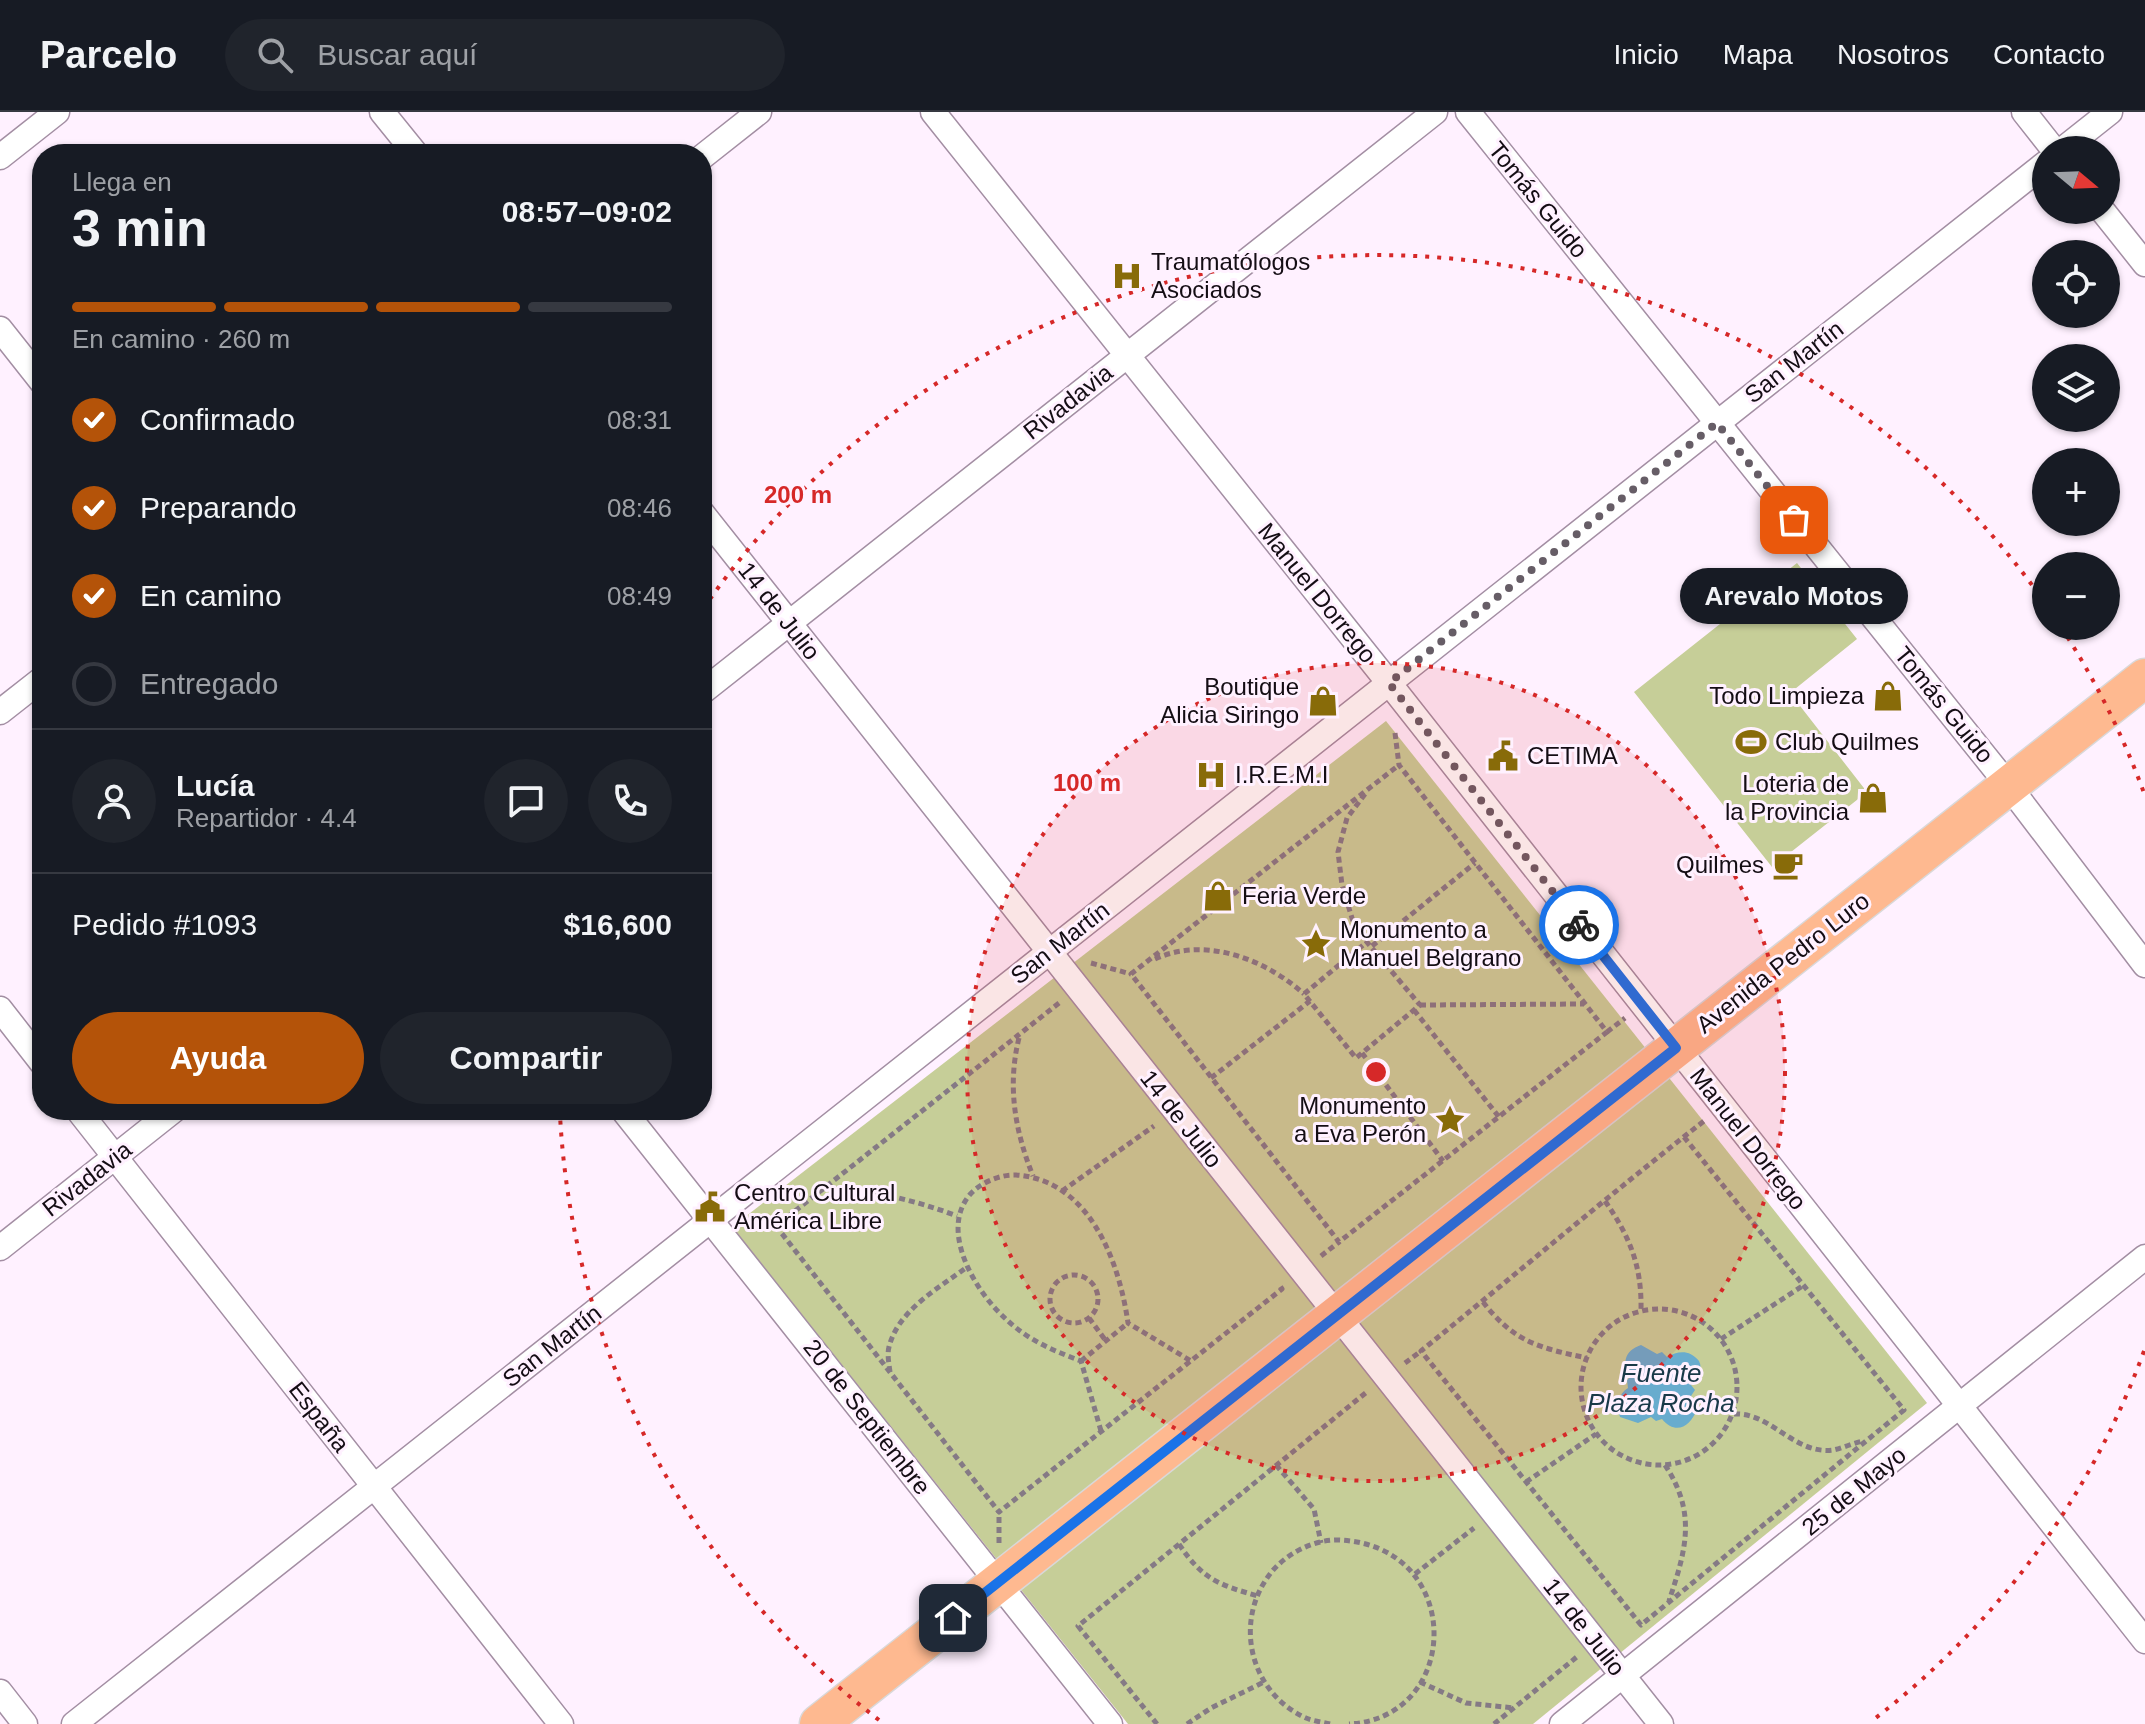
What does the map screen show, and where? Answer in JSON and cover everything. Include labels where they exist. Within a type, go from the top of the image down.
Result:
[{"type":"main road","name":"Avenida Pedro Luro","points":[[819,1724],[2145,678]]},
{"type":"street","points":[[0,157],[57,112]]},
{"type":"street","points":[[382,112],[408,144]]},
{"type":"street","points":[[712,149],[759,112]]},
{"type":"street","name":"Manuel Dorrego","points":[[933,112],[1389,683],[2145,1641]]},
{"type":"street","name":"Rivadavia","points":[[712,684],[1435,112]]},
{"type":"street","name":"Tomás Guido","points":[[1468,112],[2008,785],[2145,965]]},
{"type":"street","points":[[2024,112],[2043,136]]},
{"type":"street","points":[[2080,136],[2110,112]]},
{"type":"street","name":"San Martín","points":[[74,1724],[2032,174]]},
{"type":"street","points":[[2113,224],[2145,264]]},
{"type":"street","points":[[0,329],[32,369]]},
{"type":"street","name":"14 de Julio","points":[[712,526],[1661,1724]]},
{"type":"street","points":[[0,712],[32,687]]},
{"type":"street","points":[[0,1009],[32,1050]]},
{"type":"street","name":"España","points":[[86,1120],[561,1724]]},
{"type":"street","name":"Rivadavia","points":[[0,1248],[161,1120]]},
{"type":"street","name":"20 de Septiembre","points":[[631,1120],[1110,1724]]},
{"type":"street","name":"25 de Mayo","points":[[1562,1724],[2145,1257]]},
{"type":"street","points":[[0,1692],[25,1724]]},
{"type":"path","points":[[1399,765],[1475,863],[1607,1032],[1339,1242],[1131,974],[1399,765]]},
{"type":"path","points":[[1370,787],[1347,818],[1338,852],[1342,885],[1355,928],[1420,1005]]},
{"type":"path","points":[[1304,994],[1475,863]]},
{"type":"path","points":[[1144,964],[1189,948],[1245,958],[1273,972],[1304,994],[1356,1058],[1420,1005],[1585,1004]]},
{"type":"path","points":[[1211,1078],[1310,1001]]},
{"type":"path","points":[[1059,1003],[776,1226],[999,1512],[1282,1289],[1272,1277]]},
{"type":"path","points":[[1414,1010],[1499,1117]]},
{"type":"path","points":[[1019,1038],[1014,1057],[1013,1100],[1020,1139],[1033,1176]]},
{"type":"path","points":[[1362,1053],[1443,1161]]},
{"type":"path","points":[[1145,1113],[1164,1138]]},
{"type":"path","points":[[1062,1191],[1154,1126]]},
{"type":"path","points":[[1684,1137],[1804,1285],[1904,1410],[1641,1625],[1421,1351],[1684,1137]]},
{"type":"path","points":[[1081,1361],[1032,1339],[1005,1319],[967,1267],[957,1216],[969,1195],[986,1182],[1010,1175],[1033,1176],[1062,1191],[1089,1218],[1104,1242],[1117,1270],[1128,1323],[1191,1361]]},
{"type":"path","points":[[830,1188],[879,1192],[957,1216]]},
{"type":"path","points":[[1605,1201],[1632,1244],[1640,1284],[1641,1311]]},
{"type":"path","points":[[890,1372],[888,1349],[895,1332],[927,1296],[967,1267]]},
{"type":"path","points":[[1078,1275],[1095,1288],[1097,1304],[1089,1318],[1074,1323],[1053,1312],[1050,1296],[1056,1282],[1062,1277],[1078,1275]]},
{"type":"path","points":[[1721,1339],[1804,1285]]},
{"type":"path","points":[[1482,1301],[1513,1334],[1541,1347],[1587,1358]]},
{"type":"path","points":[[1667,1308],[1689,1314],[1708,1325],[1721,1339],[1735,1365],[1738,1389],[1734,1414],[1722,1435],[1704,1452],[1682,1463],[1634,1462],[1613,1451],[1596,1434],[1585,1414],[1581,1392],[1587,1358],[1605,1330],[1623,1317],[1667,1308]]},
{"type":"path","points":[[1089,1318],[1106,1341]]},
{"type":"path","points":[[1081,1361],[1128,1323]]},
{"type":"path","points":[[1081,1361],[1101,1431]]},
{"type":"path","points":[[1157,1724],[1078,1626],[1369,1390],[1379,1402]]},
{"type":"path","points":[[1734,1414],[1746,1413],[1763,1420],[1792,1440],[1817,1449],[1832,1450],[1868,1440]]},
{"type":"path","points":[[1526,1482],[1596,1434]]},
{"type":"path","points":[[1276,1465],[1314,1509],[1321,1543]]},
{"type":"path","points":[[1665,1465],[1685,1502],[1686,1521],[1683,1556],[1669,1602]]},
{"type":"path","points":[[1415,1574],[1478,1526]]},
{"type":"path","points":[[1330,1724],[1306,1718],[1280,1701],[1264,1682],[1251,1651],[1249,1634],[1258,1596],[1272,1572],[1285,1559],[1308,1546],[1333,1540],[1361,1541],[1391,1554],[1415,1574],[1429,1597],[1435,1625],[1431,1659],[1408,1698],[1384,1715],[1363,1723],[1349,1724]]},
{"type":"path","points":[[1179,1544],[1202,1573],[1225,1586],[1258,1596]]},
{"type":"path","points":[[1494,1724],[1580,1654]]},
{"type":"path","points":[[1187,1724],[1211,1708],[1264,1682]]},
{"type":"path","points":[[1420,1682],[1466,1703],[1514,1708]]},
{"type":"green space","name":"Club Quilmes","points":[[1797,563],[1857,639],[1790,693],[1867,792],[1772,867],[1634,692]]},
{"type":"green space","points":[[1386,721],[1927,1403],[1533,1724],[1128,1724],[732,1227]]},
{"type":"water","name":"Fuente Plaza Rocha","points":[[1641,1345],[1657,1354],[1662,1352],[1667,1357],[1679,1352],[1687,1353],[1699,1361],[1700,1374],[1691,1385],[1695,1390],[1691,1396],[1697,1409],[1691,1420],[1682,1427],[1673,1427],[1662,1419],[1656,1421],[1651,1417],[1638,1423],[1620,1417],[1619,1401],[1628,1388],[1627,1380],[1630,1377],[1626,1358]]},
{"type":"way so far","points":[[1579,925],[1389,683],[1717,423],[1794,520]]},
{"type":"place","name":"Traumatólogos Asociados","points":[[1127,276]]},
{"type":"place","name":"Arevalo Motos","points":[[1794,520]]},
{"type":"place","name":"Todo Limpieza","points":[[1888,696]]},
{"type":"place","name":"Boutique Alicia Siringo","points":[[1323,701]]},
{"type":"place","name":"Club Quilmes","points":[[1751,742]]},
{"type":"place","name":"CETIMA","points":[[1503,756]]},
{"type":"place","name":"I.R.E.M.I","points":[[1211,775]]},
{"type":"place","name":"Loteria de la Provincia","points":[[1873,798]]},
{"type":"place","name":"Quilmes","points":[[1788,865]]},
{"type":"place","name":"Feria Verde","points":[[1218,896]]},
{"type":"place","name":"Monumento a Manuel Belgrano","points":[[1316,944]]},
{"type":"place","name":"Monumento a Eva Perón","points":[[1450,1120]]},
{"type":"place","name":"Centro Cultural América Libre","points":[[710,1207]]},
{"type":"route","points":[[953,1618],[1676,1048],[1579,925]]}]
